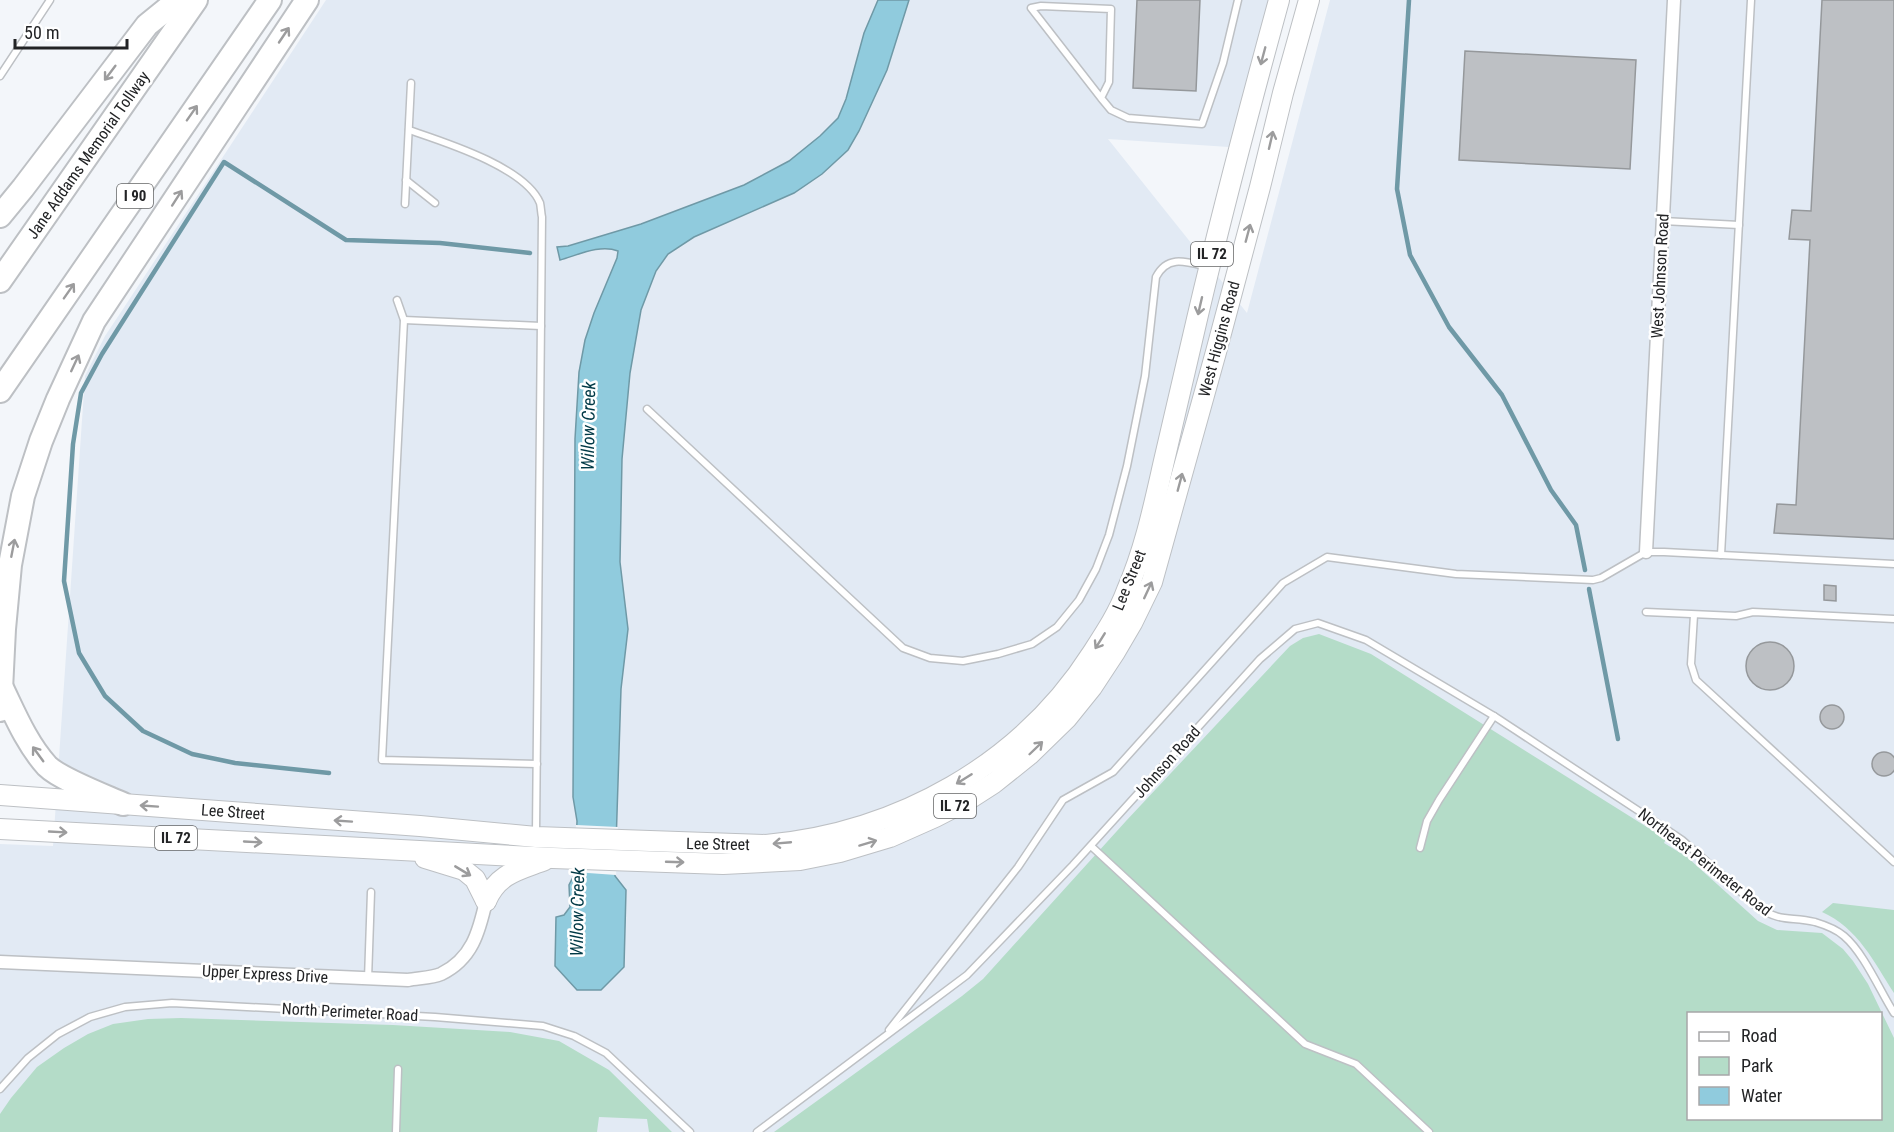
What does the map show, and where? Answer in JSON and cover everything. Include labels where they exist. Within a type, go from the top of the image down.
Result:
[{"type":"highway","points":[[0,216],[147,25],[178,0]]},
{"type":"highway","name":"Jane Addams Memorial Tollway","points":[[0,281],[196,0]]},
{"type":"highway","name":"I 90","points":[[0,391],[270,0]]},
{"type":"highway","points":[[123,804],[48,768],[1,699],[10,565],[23,496],[58,399],[94,321],[307,0]]},
{"type":"main road","name":"West Higgins Road","points":[[1153,510],[1209,267],[1279,0]]},
{"type":"main road","name":"West Higgins Road","points":[[1165,539],[1309,0]]},
{"type":"main road","name":"Lee Street","points":[[123,804],[536,837],[575,848],[617,850],[766,845],[799,842],[834,834],[883,819],[927,801],[964,780],[1017,741],[1049,709],[1084,666],[1127,592],[1142,551],[1153,510]]},
{"type":"main road","name":"Lee Street","points":[[617,850],[723,864],[800,860],[840,852],[890,837],[966,801],[994,783],[1029,755],[1067,718],[1092,687],[1132,623],[1152,582],[1165,539]]},
{"type":"main road","name":"IL 72","points":[[0,795],[123,804]]},
{"type":"main road","name":"Lee Street","points":[[0,829],[553,858]]},
{"type":"main road","points":[[387,848],[464,870],[475,879],[486,901]]},
{"type":"main road","name":"IL 72","points":[[553,858],[575,848]]},
{"type":"main road","points":[[486,901],[495,885],[509,873],[553,858]]},
{"type":"street","name":"West Johnson Road","points":[[1646,552],[1674,0]]},
{"type":"street","name":"Upper Express Drive","points":[[0,962],[408,980],[440,975],[463,958],[480,929],[486,901]]},
{"type":"lane","points":[[0,76],[50,0]]},
{"type":"lane","points":[[1101,98],[1109,82],[1111,9],[1041,6],[1031,8],[1101,98],[1111,110],[1128,118],[1202,124],[1223,63],[1238,0]]},
{"type":"lane","points":[[1721,555],[1751,0]]},
{"type":"lane","points":[[405,204],[411,83]]},
{"type":"lane","points":[[409,130],[444,142],[516,175],[531,189],[540,203],[542,217],[536,837]]},
{"type":"lane","points":[[406,180],[435,203]]},
{"type":"lane","points":[[1663,221],[1739,225]]},
{"type":"lane","points":[[647,409],[903,648],[930,658],[963,661],[998,654],[1032,644],[1057,627],[1079,600],[1109,535],[1127,466],[1145,376],[1156,277],[1161,267],[1174,261],[1209,267]]},
{"type":"lane","points":[[397,300],[404,320],[382,760],[537,764]]},
{"type":"lane","points":[[404,320],[541,326]]},
{"type":"lane","points":[[883,1038],[1018,867],[1063,800],[1113,772],[1283,583],[1327,557],[1456,574],[1593,580],[1601,578],[1646,552],[1894,564]]},
{"type":"lane","points":[[1646,612],[1736,616],[1753,612],[1894,618]]},
{"type":"lane","points":[[1694,615],[1691,664],[1696,680],[1894,862]]},
{"type":"lane","name":"Johnson Road","points":[[757,1132],[967,975],[1091,846],[1260,659],[1294,629],[1318,623],[1366,640],[1494,716],[1617,796]]},
{"type":"lane","points":[[1420,848],[1427,821],[1494,716]]},
{"type":"lane","name":"Northeast Perimeter Road","points":[[1617,796],[1682,840],[1758,908],[1771,916],[1813,921],[1844,936],[1864,962],[1894,1013]]},
{"type":"lane","points":[[1091,846],[1305,1044],[1356,1064],[1429,1132]]},
{"type":"lane","points":[[368,979],[371,892]]},
{"type":"lane","name":"North Perimeter Road","points":[[0,1089],[28,1058],[58,1035],[90,1017],[125,1007],[202,1004],[435,1017],[543,1026],[574,1036],[606,1053],[690,1132]]},
{"type":"lane","points":[[396,1132],[398,1070]]},
{"type":"shaded area","points":[[326,0],[1269,0],[1229,147],[1108,139],[1247,313],[1330,0],[1894,0],[1894,1132],[0,1132],[0,844],[53,846],[85,376],[105,336]]},
{"type":"green space","points":[[1319,634],[1371,654],[1666,839],[1664,843],[1687,857],[1758,921],[1777,930],[1822,933],[1843,949],[1868,984],[1881,1012],[1687,1012],[1687,1120],[1882,1120],[1882,1013],[1894,1038],[1894,1132],[774,1132],[983,979],[1126,821],[1290,646],[1303,638]]},
{"type":"green space","points":[[1833,903],[1894,910],[1894,993],[1855,936],[1835,919],[1822,912]]},
{"type":"green space","points":[[181,1018],[393,1025],[510,1032],[559,1041],[609,1070],[672,1132],[649,1132],[647,1119],[599,1117],[597,1132],[0,1132],[0,1114],[11,1098],[37,1067],[64,1048],[88,1034],[113,1024],[148,1019]]},
{"type":"water","name":"Willow Creek","points":[[878,0],[909,0],[887,70],[848,150],[822,174],[794,193],[694,237],[668,254],[656,271],[641,310],[630,373],[622,459],[620,562],[628,629],[621,689],[615,876],[626,890],[624,967],[601,990],[577,990],[555,966],[556,917],[564,915],[570,907],[569,885],[575,873],[577,821],[573,797],[575,439],[579,372],[585,340],[618,251],[596,249],[560,260],[557,247],[568,246],[641,224],[744,185],[789,161],[838,118],[846,99],[864,33]]},
{"type":"pier","points":[[576,825],[618,827],[616,875],[574,872]]},
{"type":"building","points":[[1137,0],[1200,0],[1196,91],[1133,88]]},
{"type":"building","points":[[1822,0],[1894,0],[1894,539],[1774,533],[1777,504],[1796,505],[1810,240],[1789,239],[1792,210],[1811,211]]},
{"type":"building","points":[[1465,51],[1636,60],[1630,169],[1459,160]]},
{"type":"building","points":[[1824,585],[1836,586],[1836,601],[1824,600]]},
{"type":"building","points":[[1770,642],[1787,649],[1794,666],[1787,683],[1770,690],[1753,683],[1746,666],[1753,649]]},
{"type":"building","points":[[1832,705],[1840,709],[1844,717],[1840,725],[1832,729],[1824,725],[1820,717],[1824,709]]},
{"type":"building","points":[[1879,753],[1889,753],[1895,759],[1895,769],[1889,775],[1879,775],[1873,769],[1873,759]]},
{"type":"waterway","points":[[1409,0],[1397,189],[1410,255],[1449,327],[1502,395],[1551,490],[1576,525],[1585,570]]},
{"type":"waterway","points":[[329,773],[235,763],[192,754],[143,731],[105,696],[79,653],[64,581],[73,444],[81,393],[102,354],[224,162],[346,240],[440,243],[530,253]]},
{"type":"waterway","points":[[1589,589],[1618,739]]}]
